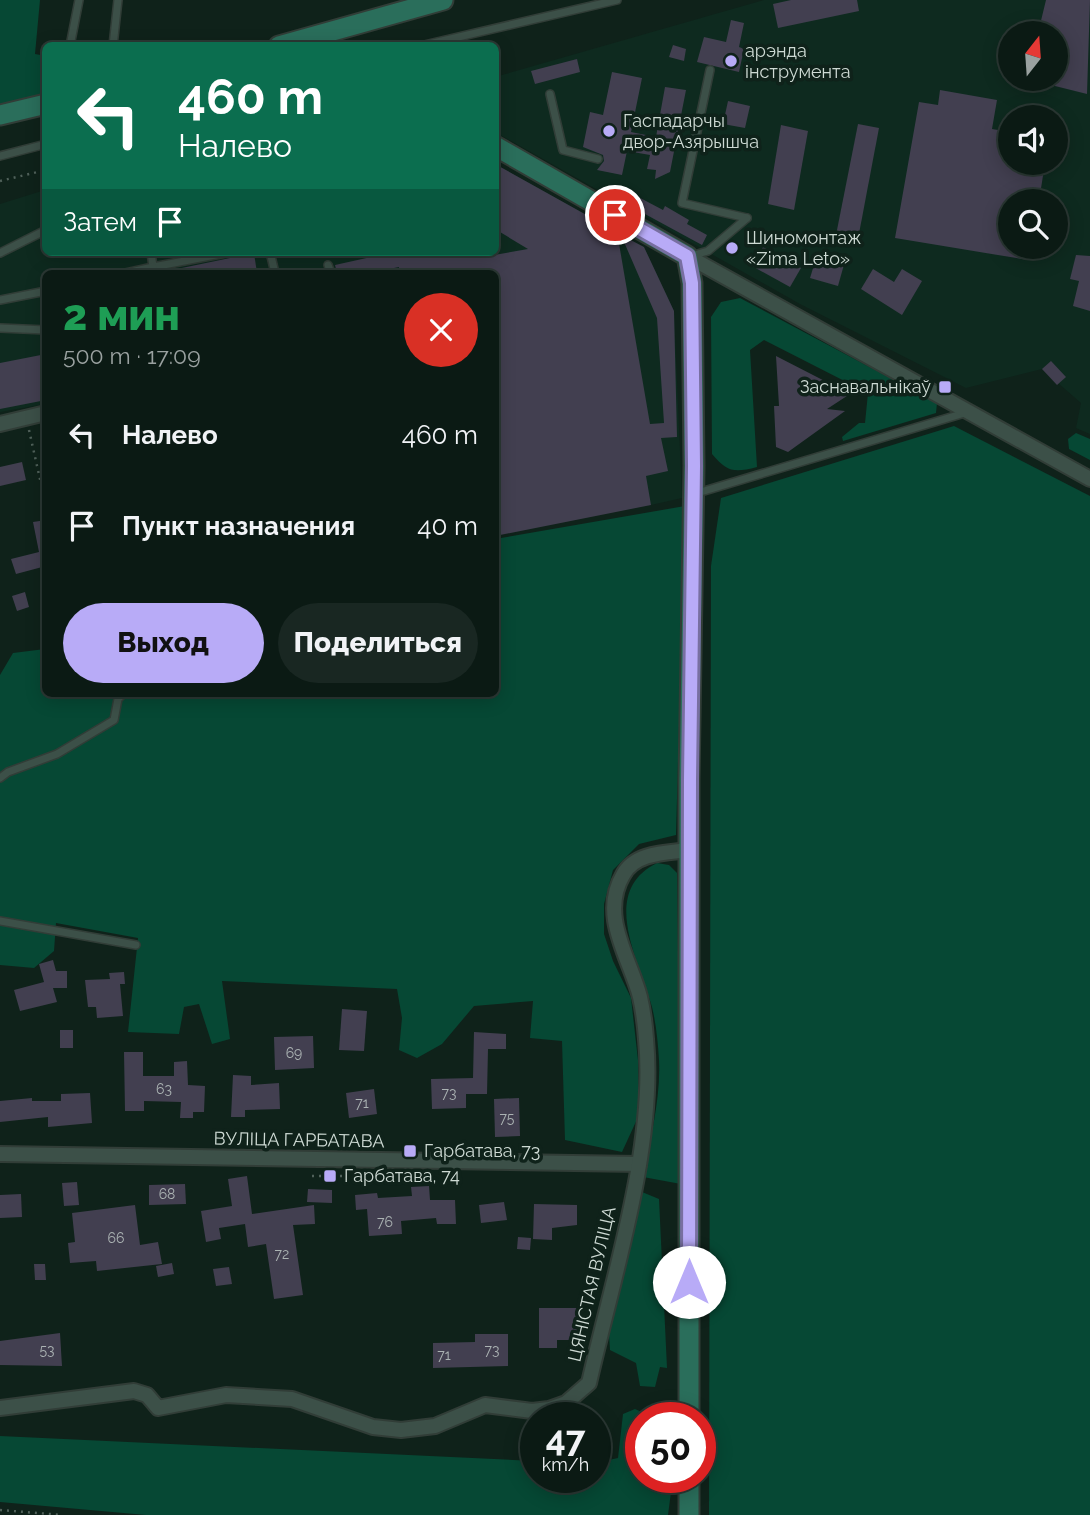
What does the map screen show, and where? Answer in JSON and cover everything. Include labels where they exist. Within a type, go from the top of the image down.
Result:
[{"type":"main road","points":[[293,42],[443,0]]},
{"type":"main road","points":[[0,115],[42,105]]},
{"type":"main road","points":[[499,148],[687,256],[693,313],[694,494],[689,1402]]},
{"type":"main road","points":[[689,1493],[689,1515]]},
{"type":"street","points":[[687,256],[1090,479]]},
{"type":"street","points":[[0,424],[42,414]]},
{"type":"street","name":"ЦЯНІСТАЯ ВУЛІЦА","points":[[0,1408],[134,1391],[147,1395],[158,1408],[226,1395],[266,1397],[292,1399],[373,1427],[401,1430],[435,1426],[485,1405],[532,1411],[566,1403],[589,1383],[639,1164],[648,1084],[646,1037],[640,997],[621,947],[614,903],[623,874],[643,857],[690,850]]},
{"type":"street","name":"ВУЛІЦА ГАРБАТАВА","points":[[0,1154],[639,1164]]},
{"type":"lane","points":[[71,42],[79,0]]},
{"type":"lane","points":[[113,42],[118,0]]},
{"type":"lane","points":[[437,42],[617,0]]},
{"type":"lane","points":[[687,256],[708,251],[747,218],[682,203],[710,70]]},
{"type":"lane","points":[[550,94],[563,150],[598,159]]},
{"type":"lane","points":[[0,156],[42,145]]},
{"type":"lane","points":[[0,253],[42,232]]},
{"type":"lane","points":[[154,270],[214,256]]},
{"type":"lane","points":[[0,300],[42,292]]},
{"type":"lane","points":[[0,328],[42,330]]},
{"type":"lane","points":[[694,494],[970,412]]},
{"type":"lane","points":[[0,778],[8,772],[57,754],[114,720],[120,697]]},
{"type":"lane","points":[[0,921],[136,945]]},
{"type":"path","points":[[0,181],[42,171]]},
{"type":"path","points":[[26,418],[42,488]]},
{"type":"path","points":[[312,1176],[346,1176]]},
{"type":"path","points":[[0,1510],[62,1515]]},
{"type":"shaded area","points":[[764,0],[1090,0],[1090,434],[1076,428],[1081,403],[1042,369],[966,388],[800,304],[499,134],[499,76]]},
{"type":"shaded area","points":[[499,166],[644,247],[674,311],[682,498],[651,505],[499,279],[499,270],[42,270],[42,405],[0,412],[0,204],[42,191],[42,256],[499,256]]},
{"type":"green space","points":[[0,0],[40,0],[35,54],[42,55],[42,96],[0,106]]},
{"type":"green space","points":[[740,298],[937,403],[936,413],[843,441],[842,437],[859,423],[865,423],[868,393],[764,340],[750,350],[757,467],[742,470],[727,468],[712,454],[711,317],[721,302]]},
{"type":"green space","points":[[954,426],[1090,496],[1090,1515],[709,1515],[709,1493],[716,1493],[716,1402],[709,1402],[711,566],[721,498]]},
{"type":"green space","points":[[1076,433],[1090,439],[1090,460],[1069,449],[1068,439]]},
{"type":"green space","points":[[685,506],[676,835],[639,844],[613,870],[604,904],[604,934],[613,961],[631,998],[638,1060],[639,1115],[622,1152],[565,1140],[562,1041],[530,1038],[533,1001],[474,1006],[442,1044],[417,1058],[399,1050],[402,1018],[397,989],[222,981],[230,1039],[212,1044],[199,1004],[184,1007],[179,1034],[128,1032],[138,938],[56,923],[54,951],[34,968],[0,965],[0,675],[13,653],[42,649],[42,697],[499,697],[499,538]]},
{"type":"green space","points":[[657,863],[669,865],[677,873],[681,1184],[643,1177],[657,1104],[659,1060],[653,1013],[633,949],[626,909],[630,891],[639,876]]},
{"type":"green space","points":[[642,1192],[659,1199],[667,1368],[660,1367],[655,1387],[640,1386],[636,1363],[610,1350],[608,1318],[634,1196]]},
{"type":"green space","points":[[625,1413],[625,1493],[671,1493],[668,1515],[146,1515],[0,1502],[0,1436],[520,1460],[520,1493],[611,1493],[611,1460],[618,1458]]},
{"type":"building","points":[[791,0],[857,0],[859,11],[778,28],[773,4]]},
{"type":"building","points":[[1046,0],[1090,0],[1087,94],[1068,89],[1068,21],[1041,21]]},
{"type":"building","points":[[731,20],[744,23],[739,47],[744,49],[739,72],[697,62],[704,37],[726,42]]},
{"type":"building","points":[[673,45],[686,49],[684,61],[669,57]]},
{"type":"building","points":[[577,59],[580,72],[535,84],[531,71]]},
{"type":"building","points":[[612,72],[642,78],[631,132],[656,137],[665,87],[686,90],[670,172],[655,179],[656,170],[647,169],[650,155],[627,151],[622,175],[597,170],[604,161],[603,155],[583,147],[590,112],[603,115]]},
{"type":"building","points":[[940,90],[997,100],[992,129],[998,130],[998,175],[1043,175],[1041,189],[998,189],[998,255],[895,238],[919,102],[938,105]]},
{"type":"building","points":[[728,101],[750,106],[745,128],[723,124]]},
{"type":"building","points":[[858,124],[879,128],[858,239],[836,235]]},
{"type":"building","points":[[781,125],[808,131],[794,210],[768,204]]},
{"type":"building","points":[[499,166],[617,232],[650,424],[664,423],[657,318],[621,235],[644,247],[674,311],[677,437],[661,438],[668,471],[646,476],[651,505],[499,535],[499,270],[399,270],[399,267],[384,270],[336,270],[335,265],[376,256],[477,258],[528,249],[499,231]]},
{"type":"building","points":[[627,191],[663,210],[665,206],[689,220],[687,224],[707,235],[702,245],[621,201]]},
{"type":"building","points":[[763,247],[801,268],[790,287],[752,266]]},
{"type":"building","points":[[818,252],[845,261],[838,286],[810,278]]},
{"type":"building","points":[[1076,255],[1090,256],[1090,311],[1073,306],[1079,281],[1070,279]]},
{"type":"building","points":[[240,256],[254,256],[257,270],[177,270]]},
{"type":"building","points":[[873,269],[894,282],[902,269],[922,281],[902,315],[861,289]]},
{"type":"building","points":[[42,355],[42,401],[0,409],[0,363]]},
{"type":"building","points":[[776,356],[850,394],[827,409],[845,411],[788,452],[776,447],[774,406],[779,406]]},
{"type":"building","points":[[1051,361],[1066,377],[1057,385],[1042,369]]},
{"type":"building","points":[[22,462],[26,480],[0,486],[0,467]]},
{"type":"building","points":[[42,521],[42,567],[16,574],[11,559],[39,552],[33,522]]},
{"type":"building","points":[[25,592],[29,607],[17,611],[12,596]]},
{"type":"building","points":[[53,960],[56,971],[67,971],[67,988],[53,988],[57,1002],[20,1011],[14,990],[44,982],[39,964]]},
{"type":"building","points":[[124,972],[125,984],[120,984],[123,1016],[97,1018],[96,1007],[88,1007],[85,980],[110,979],[109,973]]},
{"type":"building","points":[[342,1009],[367,1011],[364,1051],[339,1050]]},
{"type":"building","points":[[60,1030],[73,1030],[73,1048],[60,1048]]},
{"type":"building","points":[[474,1032],[506,1034],[506,1049],[488,1049],[487,1094],[466,1094],[466,1108],[432,1109],[431,1079],[473,1078]]},
{"type":"building","points":[[313,1036],[314,1068],[275,1070],[274,1037]]},
{"type":"building","points":[[124,1052],[143,1052],[143,1076],[174,1076],[174,1062],[187,1061],[188,1085],[205,1086],[204,1112],[193,1112],[193,1118],[180,1118],[181,1102],[144,1101],[144,1111],[125,1111]]},
{"type":"building","points":[[233,1075],[251,1076],[251,1085],[279,1083],[280,1109],[245,1110],[245,1117],[231,1117]]},
{"type":"building","points":[[374,1089],[377,1114],[349,1118],[346,1093]]},
{"type":"building","points":[[90,1093],[92,1123],[48,1127],[48,1117],[0,1122],[0,1101],[32,1098],[32,1101],[61,1101],[61,1094]]},
{"type":"building","points":[[519,1098],[520,1136],[495,1137],[494,1099]]},
{"type":"building","points":[[247,1176],[252,1214],[314,1205],[315,1224],[293,1225],[303,1295],[274,1299],[266,1244],[248,1247],[245,1224],[219,1228],[221,1239],[206,1242],[201,1211],[232,1206],[228,1179]]},
{"type":"building","points":[[77,1182],[79,1205],[64,1206],[62,1183]]},
{"type":"building","points":[[185,1184],[186,1204],[149,1205],[149,1185]]},
{"type":"building","points":[[429,1186],[430,1200],[455,1200],[456,1224],[437,1224],[436,1218],[401,1221],[402,1234],[369,1236],[367,1209],[356,1210],[355,1195],[377,1193],[378,1198],[412,1196],[411,1187]]},
{"type":"building","points":[[308,1189],[332,1190],[332,1203],[307,1202]]},
{"type":"building","points":[[21,1194],[22,1217],[0,1218],[0,1195]]},
{"type":"building","points":[[504,1202],[507,1220],[481,1223],[479,1205]]},
{"type":"building","points":[[534,1204],[577,1205],[577,1225],[552,1228],[552,1240],[533,1239]]},
{"type":"building","points":[[135,1205],[140,1245],[158,1242],[162,1264],[97,1271],[96,1261],[70,1263],[68,1243],[75,1242],[72,1213]]},
{"type":"building","points":[[518,1237],[531,1238],[530,1250],[517,1249]]},
{"type":"building","points":[[172,1263],[174,1274],[158,1277],[156,1266]]},
{"type":"building","points":[[34,1264],[45,1264],[46,1280],[35,1280]]},
{"type":"building","points":[[229,1267],[232,1284],[216,1286],[213,1269]]},
{"type":"building","points":[[539,1308],[581,1308],[581,1340],[557,1340],[557,1348],[539,1348]]},
{"type":"building","points":[[60,1333],[62,1366],[0,1365],[0,1341]]},
{"type":"building","points":[[475,1334],[508,1334],[508,1366],[433,1368],[433,1343],[475,1342]]},
{"type":"place","name":"арэнда інструмента","points":[[731,61]]},
{"type":"place","name":"Гаспадарчы двор-Азярышча","points":[[609,131]]},
{"type":"place","name":"Шиномонтаж «Zima Leto»","points":[[732,248]]},
{"type":"place","name":"Заснавальнікаў","points":[[945,387]]},
{"type":"place","name":"Гарбатава, 73","points":[[410,1151]]},
{"type":"place","name":"Гарбатава, 74","points":[[330,1176]]},
{"type":"route","points":[[615,215],[687,256],[692,283],[694,466],[689,1282]]}]
